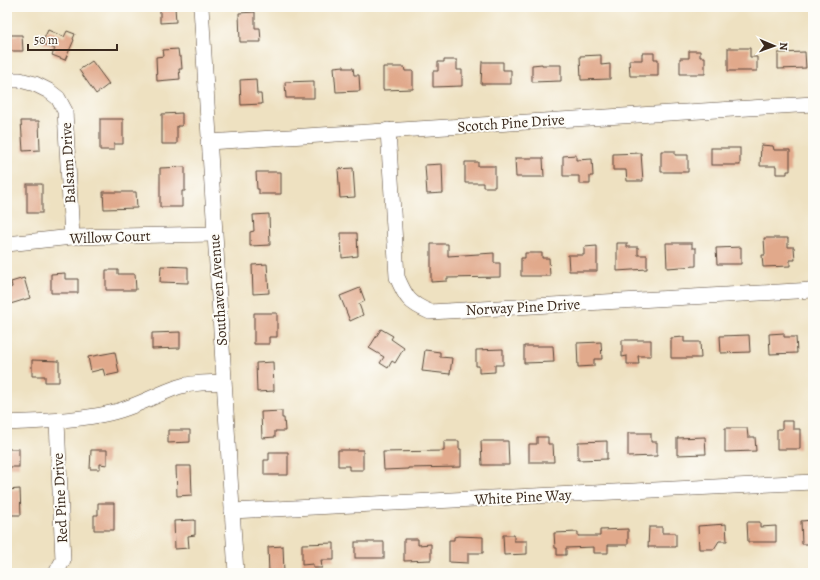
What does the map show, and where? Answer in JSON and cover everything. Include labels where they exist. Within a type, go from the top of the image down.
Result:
[{"type":"street","name":"Southaven Avenue","points":[[201,7],[208,142],[236,573]]},
{"type":"street","name":"Balsam Drive","points":[[7,80],[20,80],[36,84],[58,98],[65,111],[72,237]]},
{"type":"street","name":"Scotch Pine Drive","points":[[208,142],[813,104]]},
{"type":"street","name":"Norway Pine Drive","points":[[388,130],[397,277],[404,295],[416,306],[430,312],[813,290]]},
{"type":"street","name":"Willow Court","points":[[7,244],[72,237],[214,234]]},
{"type":"street","points":[[7,423],[56,421],[109,414],[131,407],[178,387],[197,383],[223,382]]},
{"type":"street","name":"Red Pine Drive","points":[[56,421],[63,560],[56,573]]},
{"type":"street","name":"White Pine Way","points":[[232,511],[813,482]]},
{"type":"building","points":[[160,7],[175,7],[176,22],[160,23]]},
{"type":"building","points":[[255,12],[255,28],[260,28],[261,42],[240,42],[239,13]]},
{"type":"building","points":[[48,30],[64,37],[67,31],[75,34],[74,40],[65,60],[52,55],[55,49],[42,43]]},
{"type":"building","points":[[7,35],[22,35],[23,51],[7,51]]},
{"type":"building","points":[[728,48],[750,48],[750,57],[757,57],[757,71],[728,71]]},
{"type":"building","points":[[178,49],[179,57],[181,57],[182,69],[179,69],[180,79],[157,81],[156,57],[164,56],[163,50]]},
{"type":"building","points":[[689,51],[700,51],[700,57],[705,57],[705,74],[680,74],[680,58],[689,58]]},
{"type":"building","points":[[805,52],[806,68],[778,69],[778,53]]},
{"type":"building","points":[[642,53],[654,53],[654,59],[658,59],[658,76],[630,76],[629,60],[642,60]]},
{"type":"building","points":[[601,55],[601,65],[610,64],[610,79],[581,80],[580,56]]},
{"type":"building","points":[[444,60],[457,60],[457,70],[462,70],[462,86],[433,87],[433,71],[438,71],[438,62],[444,62]]},
{"type":"building","points":[[92,61],[109,84],[96,94],[79,70]]},
{"type":"building","points":[[482,62],[503,62],[503,70],[511,70],[511,84],[481,84]]},
{"type":"building","points":[[532,65],[561,65],[561,81],[532,82]]},
{"type":"building","points":[[344,66],[344,68],[353,68],[354,75],[359,75],[360,91],[336,92],[334,67]]},
{"type":"building","points":[[383,67],[404,67],[405,71],[413,71],[413,89],[383,90]]},
{"type":"building","points":[[256,79],[257,94],[261,94],[262,104],[241,105],[240,80]]},
{"type":"building","points":[[314,81],[314,98],[286,98],[285,82]]},
{"type":"building","points":[[182,113],[182,126],[177,126],[177,144],[162,144],[162,114]]},
{"type":"building","points":[[100,119],[123,119],[123,144],[114,144],[114,150],[100,150]]},
{"type":"building","points":[[21,121],[39,121],[40,150],[23,151]]},
{"type":"building","points":[[761,145],[773,146],[774,150],[790,150],[790,171],[787,171],[787,174],[776,174],[776,166],[760,166]]},
{"type":"building","points":[[711,148],[740,148],[740,165],[711,165]]},
{"type":"building","points":[[661,151],[675,151],[675,155],[688,155],[688,172],[661,172]]},
{"type":"building","points":[[641,153],[643,181],[627,181],[626,170],[613,170],[613,154]]},
{"type":"building","points":[[576,155],[576,160],[592,159],[593,176],[590,176],[590,184],[579,184],[579,176],[563,176],[563,156]]},
{"type":"building","points":[[515,158],[543,158],[544,177],[516,177]]},
{"type":"building","points":[[465,162],[478,162],[478,166],[495,166],[495,187],[483,187],[483,183],[465,183]]},
{"type":"building","points":[[442,164],[443,193],[427,194],[425,165]]},
{"type":"building","points":[[185,167],[185,191],[182,191],[182,207],[160,207],[160,168]]},
{"type":"building","points":[[353,168],[355,197],[340,198],[338,169]]},
{"type":"building","points":[[256,172],[281,172],[281,194],[259,194],[259,189],[257,189]]},
{"type":"building","points":[[27,184],[42,184],[42,213],[27,213]]},
{"type":"building","points":[[103,192],[136,192],[137,208],[104,209]]},
{"type":"building","points":[[269,214],[270,245],[250,246],[250,232],[254,231],[253,215]]},
{"type":"building","points":[[341,233],[357,233],[358,256],[342,258]]},
{"type":"building","points":[[764,238],[788,238],[788,247],[794,247],[795,260],[790,260],[790,266],[763,267],[762,255],[765,255]]},
{"type":"building","points":[[617,243],[627,243],[627,247],[638,247],[638,255],[647,255],[647,269],[617,271]]},
{"type":"building","points":[[666,243],[692,243],[692,248],[696,248],[696,266],[667,268]]},
{"type":"building","points":[[431,244],[448,244],[448,256],[494,253],[494,263],[500,263],[500,277],[447,278],[447,281],[431,282]]},
{"type":"building","points":[[597,246],[597,271],[569,271],[568,255],[584,255],[584,247]]},
{"type":"building","points":[[741,247],[741,264],[717,264],[716,248]]},
{"type":"building","points":[[525,253],[542,253],[542,258],[549,258],[550,276],[521,276],[521,258],[525,258]]},
{"type":"building","points":[[267,264],[269,293],[253,294],[252,265]]},
{"type":"building","points":[[161,266],[188,267],[188,283],[160,282]]},
{"type":"building","points":[[106,270],[118,270],[118,274],[135,274],[136,290],[106,290]]},
{"type":"building","points":[[65,273],[65,279],[78,279],[78,293],[51,293],[51,274]]},
{"type":"building","points":[[24,278],[30,298],[7,305],[7,289],[12,287],[11,282]]},
{"type":"building","points":[[360,288],[365,301],[359,304],[363,315],[350,321],[340,296]]},
{"type":"building","points":[[254,313],[277,313],[277,337],[269,337],[269,344],[254,344]]},
{"type":"building","points":[[381,329],[393,336],[391,339],[404,348],[395,363],[392,361],[388,368],[380,363],[384,357],[369,348]]},
{"type":"building","points":[[180,332],[180,348],[152,349],[152,333]]},
{"type":"building","points":[[784,333],[784,337],[796,337],[797,353],[770,354],[769,334]]},
{"type":"building","points":[[749,335],[750,352],[721,353],[720,336]]},
{"type":"building","points":[[684,337],[684,342],[700,342],[701,358],[671,358],[671,338]]},
{"type":"building","points":[[622,340],[651,340],[651,356],[638,356],[639,364],[627,364],[627,356],[622,357]]},
{"type":"building","points":[[601,342],[602,359],[594,359],[594,366],[578,367],[577,343]]},
{"type":"building","points":[[524,346],[553,346],[554,362],[524,363]]},
{"type":"building","points":[[503,349],[503,365],[495,365],[495,372],[479,373],[479,366],[476,366],[476,350]]},
{"type":"building","points":[[425,350],[440,352],[440,357],[452,358],[450,374],[422,371]]},
{"type":"building","points":[[115,352],[119,373],[105,376],[103,369],[91,372],[88,357]]},
{"type":"building","points":[[32,360],[59,361],[59,382],[45,382],[45,376],[32,376]]},
{"type":"building","points":[[273,362],[274,391],[257,392],[256,363]]},
{"type":"building","points":[[282,411],[285,431],[275,431],[275,437],[262,438],[261,412]]},
{"type":"building","points":[[782,421],[793,421],[793,429],[800,429],[800,449],[777,449],[777,429],[782,429]]},
{"type":"building","points":[[725,428],[747,428],[748,437],[755,437],[756,451],[725,452]]},
{"type":"building","points":[[168,430],[190,430],[190,442],[168,443]]},
{"type":"building","points":[[628,433],[651,433],[651,442],[657,442],[657,456],[628,457]]},
{"type":"building","points":[[537,437],[548,437],[548,444],[553,444],[554,462],[529,462],[529,444],[537,444]]},
{"type":"building","points":[[705,437],[706,454],[677,455],[677,438]]},
{"type":"building","points":[[444,441],[459,441],[459,449],[461,449],[461,467],[384,470],[383,452],[444,451]]},
{"type":"building","points":[[481,441],[508,441],[509,465],[482,465]]},
{"type":"building","points":[[607,441],[607,459],[578,460],[578,442]]},
{"type":"building","points":[[7,449],[19,449],[19,467],[7,467]]},
{"type":"building","points":[[91,450],[107,450],[107,465],[100,464],[100,469],[90,469]]},
{"type":"building","points":[[338,450],[363,450],[363,470],[349,470],[349,466],[338,466]]},
{"type":"building","points":[[269,452],[288,452],[288,475],[264,475],[264,460],[269,460]]},
{"type":"building","points":[[176,466],[191,466],[192,495],[177,496]]},
{"type":"building","points":[[20,489],[21,515],[7,515],[7,490]]},
{"type":"building","points":[[98,503],[114,503],[114,530],[94,530],[94,515],[98,515]]},
{"type":"building","points":[[195,520],[195,535],[188,536],[189,548],[175,549],[174,521]]},
{"type":"building","points":[[813,520],[812,544],[802,544],[801,521]]},
{"type":"building","points":[[747,522],[760,522],[760,527],[776,526],[776,542],[748,542]]},
{"type":"building","points":[[726,524],[727,541],[719,541],[714,549],[699,549],[698,526]]},
{"type":"building","points":[[649,527],[662,527],[662,533],[676,533],[676,547],[648,547]]},
{"type":"building","points":[[628,529],[628,545],[608,545],[608,553],[594,553],[594,547],[566,548],[566,555],[557,555],[554,533],[578,532],[578,536],[600,536],[600,530]]},
{"type":"building","points":[[503,535],[514,535],[514,541],[527,541],[527,554],[504,555]]},
{"type":"building","points":[[454,537],[483,537],[483,553],[468,553],[468,563],[449,562],[449,540],[454,540]]},
{"type":"building","points":[[404,539],[418,539],[418,545],[431,544],[431,560],[404,561]]},
{"type":"building","points":[[355,542],[384,542],[384,558],[355,558]]},
{"type":"building","points":[[334,543],[334,560],[321,560],[322,568],[313,568],[313,564],[302,565],[302,544]]},
{"type":"building","points":[[283,546],[284,573],[269,573],[268,547]]}]
